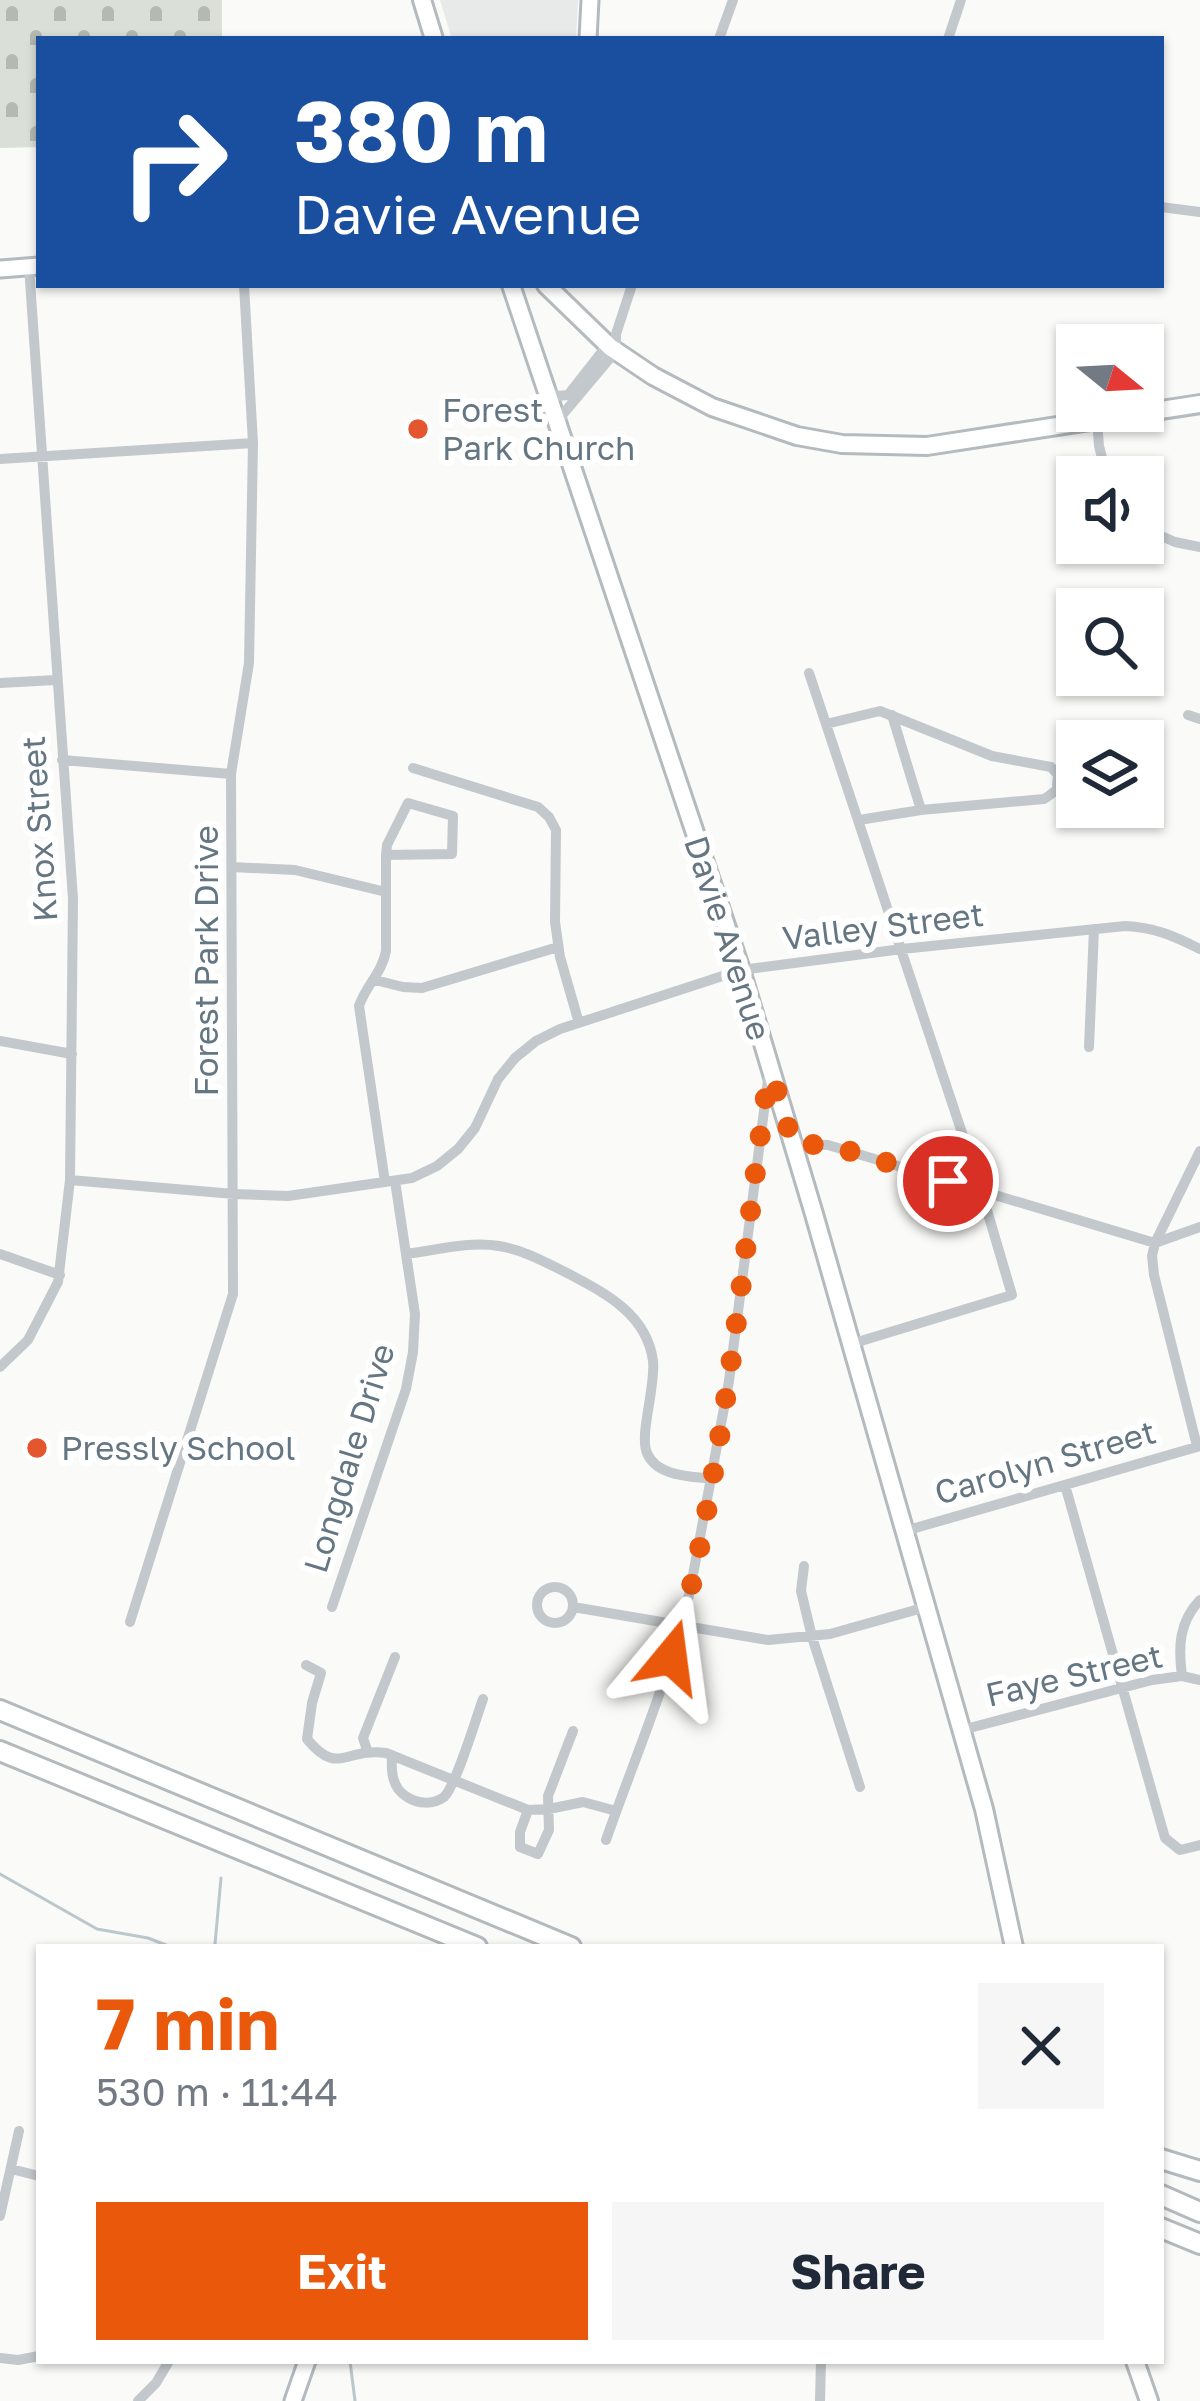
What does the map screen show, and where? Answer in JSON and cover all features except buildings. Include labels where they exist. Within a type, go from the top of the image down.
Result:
[{"type":"highway","points":[[0,1710],[564,1944]]},
{"type":"highway","points":[[0,1751],[470,1944]]},
{"type":"highway","points":[[1164,2160],[1200,2171]]},
{"type":"highway","points":[[1164,2194],[1200,2208]]},
{"type":"highway","points":[[1164,2229],[1199,2244]]},
{"type":"main road","points":[[422,0],[433,36]]},
{"type":"main road","name":"Davie Avenue","points":[[512,288],[741,970],[962,1730],[1013,1944]]},
{"type":"main road","points":[[549,288],[612,348],[653,376],[712,407],[797,436],[842,444],[927,446],[1056,426]]},
{"type":"main road","points":[[1164,409],[1200,404]]},
{"type":"main road","points":[[1136,2364],[1149,2401]]},
{"type":"street","points":[[588,36],[590,0]]},
{"type":"street","points":[[720,36],[733,0]]},
{"type":"street","points":[[948,36],[961,0]]},
{"type":"street","points":[[1164,207],[1200,212]]},
{"type":"street","points":[[0,269],[34,267]]},
{"type":"street","name":"Knox Street","points":[[0,1367],[28,1340],[60,1275],[70,1180],[73,899],[41,456],[34,267]]},
{"type":"street","name":"Forest Park Drive","points":[[130,1622],[232,1294],[232,774],[249,663],[253,442],[244,288]]},
{"type":"street","points":[[559,429],[563,414],[612,348],[631,288]]},
{"type":"street","points":[[588,326],[609,327],[623,310]]},
{"type":"street","points":[[544,384],[554,395],[568,394],[612,348]]},
{"type":"street","points":[[0,459],[253,442]]},
{"type":"street","points":[[1164,537],[1200,547]]},
{"type":"street","points":[[809,673],[1012,1295],[851,1344]]},
{"type":"street","points":[[0,683],[56,680]]},
{"type":"street","points":[[826,724],[880,711],[992,756],[1051,767],[1056,773]]},
{"type":"street","points":[[892,715],[921,810]]},
{"type":"street","points":[[62,760],[232,774]]},
{"type":"street","points":[[413,768],[538,807],[549,817],[556,830],[558,947],[579,1023]]},
{"type":"street","points":[[859,820],[1044,799],[1056,788]]},
{"type":"street","points":[[409,803],[453,816],[452,854],[386,855],[409,803]]},
{"type":"street","name":"Longdale Drive","points":[[332,1607],[406,1389],[413,1352],[415,1314],[407,1254],[359,1006],[383,966],[386,951],[386,855]]},
{"type":"street","points":[[232,867],[295,870],[386,892]]},
{"type":"street","name":"Valley Street","points":[[70,1180],[288,1196],[412,1178],[458,1149],[475,1128],[498,1079],[536,1041],[741,970],[1148,926],[1200,949]]},
{"type":"street","points":[[1089,1047],[1094,929]]},
{"type":"street","points":[[376,980],[422,988],[558,947]]},
{"type":"street","points":[[0,1041],[72,1054]]},
{"type":"street","points":[[606,1840],[682,1625],[730,1381],[768,1080],[773,1078]]},
{"type":"street","points":[[793,1144],[829,1145],[1155,1243],[1200,1227]]},
{"type":"street","points":[[1198,1446],[1152,1256],[1200,1151]]},
{"type":"street","points":[[407,1254],[477,1244],[515,1249],[611,1296],[640,1326],[650,1345],[654,1381],[647,1453],[666,1471],[712,1479]]},
{"type":"street","points":[[0,1254],[60,1275]]},
{"type":"street","name":"Carolyn Street","points":[[905,1531],[1198,1446]]},
{"type":"street","points":[[1065,1484],[1165,1838],[1180,1850],[1200,1845]]},
{"type":"street","points":[[805,1566],[801,1591],[812,1637],[860,1787]]},
{"type":"street","points":[[1182,1676],[1183,1626],[1200,1600]]},
{"type":"street","points":[[573,1607],[768,1640],[812,1637],[926,1607]]},
{"type":"street","points":[[368,1750],[363,1738],[395,1657]]},
{"type":"street","points":[[306,1665],[321,1673],[308,1739],[327,1759],[340,1760],[368,1750],[392,1755],[528,1810],[583,1802],[616,1810]]},
{"type":"street","name":"Faye Street","points":[[962,1730],[1123,1688],[1182,1676],[1200,1680]]},
{"type":"street","points":[[392,1755],[391,1776],[402,1795],[433,1803],[448,1794],[483,1699]]},
{"type":"street","points":[[528,1810],[520,1847],[538,1854],[549,1830],[548,1796],[573,1731]]},
{"type":"street","points":[[0,2216],[19,2131]]},
{"type":"street","points":[[11,2169],[36,2175]]},
{"type":"street","points":[[0,2358],[36,2357]]},
{"type":"street","points":[[138,2401],[167,2364]]},
{"type":"street","points":[[293,2401],[306,2364]]},
{"type":"street","points":[[820,2401],[821,2364]]},
{"type":"shaded area","points":[[440,0],[578,0],[576,36],[451,36]]},
{"type":"green space","points":[[0,0],[222,0],[222,36],[36,36],[36,147],[0,148]]},
{"type":"waterway","points":[[0,1874],[97,1929],[163,1944]]},
{"type":"waterway","points":[[215,1944],[221,1878]]},
{"type":"waterway","points":[[350,2364],[355,2401]]},
{"type":"place","name":"Forest Park Church","points":[[418,429]]},
{"type":"place","name":"Pressly School","points":[[37,1448]]},
{"type":"route","points":[[671,1657],[708,1507],[730,1381],[768,1080],[773,1078],[793,1144],[829,1145],[948,1181]]}]
